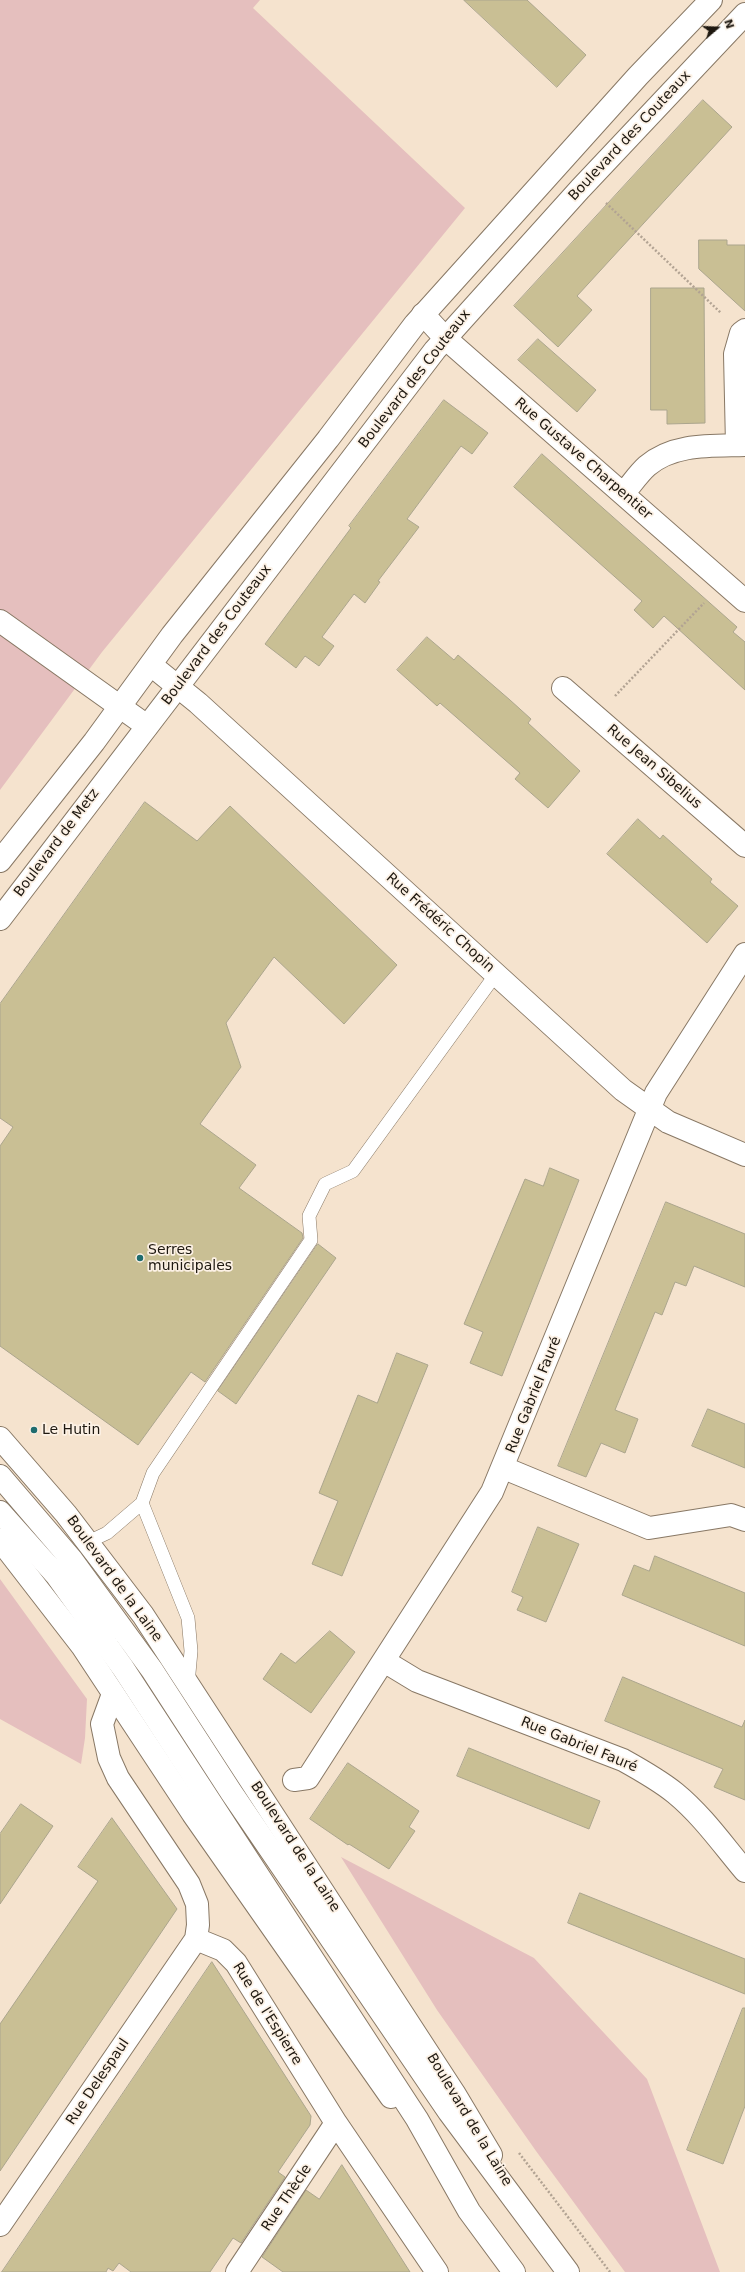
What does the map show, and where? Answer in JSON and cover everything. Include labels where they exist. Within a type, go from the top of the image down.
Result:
[{"type":"main road","points":[[0,861],[91,746],[150,665],[424,314],[638,76],[711,0]]},
{"type":"main road","name":"Boulevard des Couteaux","points":[[115,768],[445,338],[586,183],[745,14]]},
{"type":"main road","name":"Rue Gustave Charpentier","points":[[424,314],[445,338],[745,600]]},
{"type":"main road","points":[[623,494],[647,466],[666,454],[695,447],[741,445],[735,354],[743,331]]},
{"type":"main road","points":[[0,621],[148,726]]},
{"type":"main road","name":"Rue Frédéric Chopin","points":[[150,665],[177,686],[606,1075],[649,1110],[684,1129],[745,1155]]},
{"type":"main road","name":"Rue Jean Sibelius","points":[[563,688],[745,846]]},
{"type":"main road","name":"Boulevard de Metz","points":[[0,919],[115,768]]},
{"type":"main road","points":[[649,1110],[662,1082],[745,954]]},
{"type":"main road","name":"Rue Gabriel Fauré","points":[[294,1780],[308,1778],[476,1521],[504,1468],[649,1110]]},
{"type":"main road","name":"Boulevard de la Laine","points":[[0,1438],[88,1542],[143,1614],[454,2092],[525,2213],[568,2272]]},
{"type":"main road","points":[[504,1468],[649,1528],[731,1515],[745,1520]]},
{"type":"main road","points":[[0,1476],[72,1560],[152,1670],[230,1792],[449,2112],[485,2163],[525,2213]]},
{"type":"main road","points":[[0,1512],[57,1576],[123,1668],[417,2119],[469,2211]]},
{"type":"main road","points":[[0,1540],[78,1640],[192,1814],[280,1937],[469,2211],[514,2272]]},
{"type":"main road","name":"Rue Gabriel Fauré","points":[[384,1661],[417,1680],[623,1760],[647,1773],[676,1793],[700,1816],[745,1871]]},
{"type":"main road","points":[[113,1694],[102,1724],[108,1758],[118,1778],[189,1884],[197,1904],[198,1925],[196,1939]]},
{"type":"main road","name":"Rue de l'Espierre","points":[[196,1939],[223,1950],[236,1963],[336,2123],[437,2272]]},
{"type":"main road","name":"Rue Delespaul","points":[[0,2225],[196,1939]]},
{"type":"main road","name":"Rue Thècle","points":[[237,2272],[336,2123]]},
{"type":"lane","points":[[88,1542],[107,1533],[142,1503],[153,1473],[311,1240],[309,1216],[325,1184],[353,1171],[496,974]]},
{"type":"lane","points":[[142,1503],[188,1618],[191,1652],[188,1684]]},
{"type":"path","points":[[586,183],[743,331]]},
{"type":"path","points":[[596,717],[724,582]]},
{"type":"shaded area","points":[[0,0],[260,0],[253,8],[465,208],[102,652],[0,790]]},
{"type":"shaded area","points":[[0,1579],[87,1699],[85,1738],[81,1764],[0,1719]]},
{"type":"shaded area","points":[[341,1857],[534,1958],[647,2079],[720,2272],[625,2272],[536,2151],[437,2010]]},
{"type":"building","points":[[464,0],[527,0],[586,55],[557,87]]},
{"type":"building","points":[[703,100],[732,127],[577,296],[592,310],[558,347],[514,306]]},
{"type":"building","points":[[699,240],[727,240],[727,245],[745,245],[745,311],[699,269]]},
{"type":"building","points":[[651,288],[704,288],[705,423],[667,424],[667,410],[651,410]]},
{"type":"building","points":[[538,339],[596,390],[577,412],[518,360]]},
{"type":"building","points":[[444,400],[488,433],[472,454],[461,446],[407,519],[419,527],[378,581],[380,582],[365,603],[354,594],[322,637],[334,646],[319,666],[305,656],[296,668],[265,644],[351,528],[349,526]]},
{"type":"building","points":[[542,454],[737,627],[733,632],[745,642],[745,690],[664,616],[653,628],[634,610],[642,601],[514,487]]},
{"type":"building","points":[[427,637],[454,660],[458,655],[510,700],[531,719],[528,723],[580,771],[548,808],[515,779],[520,773],[440,703],[437,706],[397,670]]},
{"type":"building","points":[[145,802],[197,841],[230,806],[397,965],[344,1024],[274,957],[226,1023],[241,1067],[200,1124],[256,1165],[239,1188],[302,1233],[303,1238],[205,1382],[191,1372],[138,1445],[0,1346],[0,1146],[13,1127],[0,1118],[0,1004]]},
{"type":"building","points":[[638,819],[660,839],[663,835],[712,879],[710,882],[738,906],[707,943],[607,854]]},
{"type":"building","points":[[550,1168],[579,1180],[502,1376],[470,1363],[483,1332],[464,1324],[525,1179],[543,1186]]},
{"type":"building","points":[[666,1202],[745,1234],[745,1287],[694,1266],[686,1286],[675,1282],[662,1315],[655,1312],[615,1410],[638,1419],[625,1453],[601,1443],[586,1477],[558,1466]]},
{"type":"building","points":[[318,1244],[336,1258],[236,1404],[218,1391]]},
{"type":"building","points":[[397,1353],[428,1365],[342,1576],[312,1564],[338,1501],[319,1493],[358,1395],[377,1403]]},
{"type":"building","points":[[708,1409],[745,1424],[745,1468],[692,1446]]},
{"type":"building","points":[[538,1527],[579,1544],[546,1622],[517,1610],[523,1597],[512,1592]]},
{"type":"building","points":[[655,1556],[745,1593],[745,1646],[622,1595],[634,1565],[649,1571]]},
{"type":"building","points":[[330,1631],[355,1652],[311,1713],[263,1679],[281,1653],[295,1663]]},
{"type":"building","points":[[623,1677],[742,1727],[745,1720],[745,1800],[714,1787],[723,1769],[605,1721]]},
{"type":"building","points":[[469,1748],[600,1801],[589,1829],[457,1776]]},
{"type":"building","points":[[348,1763],[419,1811],[409,1827],[415,1831],[389,1869],[349,1844],[348,1845],[310,1819]]},
{"type":"building","points":[[21,1804],[53,1826],[0,1904],[0,1834]]},
{"type":"building","points":[[112,1818],[177,1909],[0,2171],[0,2024],[98,1881],[78,1867]]},
{"type":"building","points":[[580,1893],[745,1959],[745,1994],[568,1923]]},
{"type":"building","points":[[212,1962],[311,2116],[310,2125],[278,2172],[285,2177],[241,2243],[233,2238],[210,2272],[131,2272],[119,2263],[113,2271],[108,2268],[106,2272],[2,2272]]},
{"type":"building","points":[[743,2008],[745,2008],[745,2106],[723,2164],[687,2150]]},
{"type":"building","points":[[342,2165],[410,2272],[283,2272],[262,2257],[306,2190],[319,2199]]},
{"type":"place","name":"Serres municipales","points":[[140,1258]]},
{"type":"place","name":"Le Hutin","points":[[34,1430]]}]
